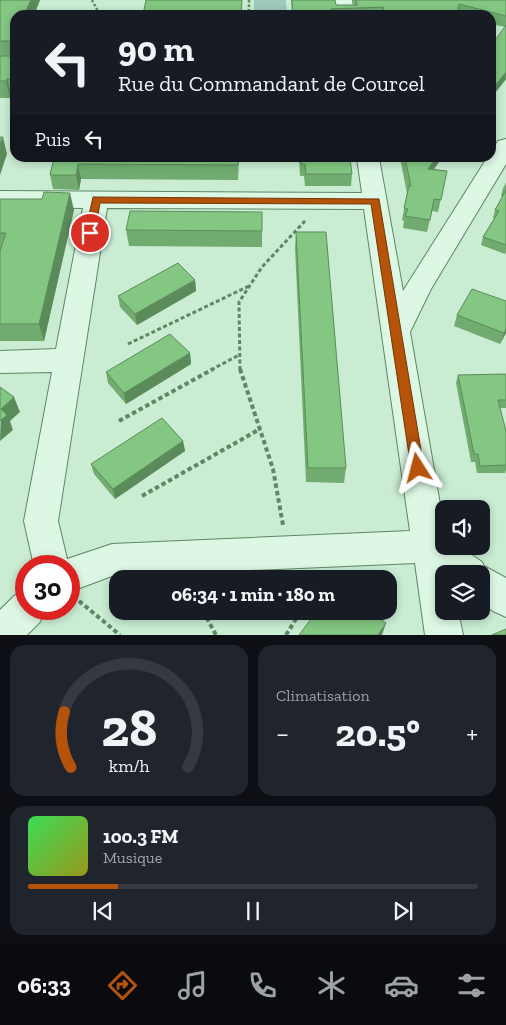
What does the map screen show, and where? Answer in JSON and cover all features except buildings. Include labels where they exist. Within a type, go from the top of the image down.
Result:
[{"type":"street","points":[[496,162],[506,146]]},
{"type":"street","points":[[369,162],[444,635]]},
{"type":"street","points":[[396,332],[418,286],[496,162]]},
{"type":"street","points":[[0,199],[375,201]]},
{"type":"street","points":[[49,555],[41,521],[96,200]]},
{"type":"street","points":[[0,362],[68,360]]},
{"type":"street","points":[[80,582],[112,560],[287,552],[430,546],[457,565]]},
{"type":"street","points":[[490,588],[506,599]]},
{"type":"street","points":[[1,635],[16,620]]},
{"type":"path","points":[[287,552],[273,469],[239,367],[239,302],[268,260],[326,201]]},
{"type":"path","points":[[128,344],[250,286]]},
{"type":"path","points":[[119,420],[238,355]]},
{"type":"path","points":[[142,496],[260,429]]},
{"type":"path","points":[[80,595],[120,635]]},
{"type":"path","points":[[208,620],[216,635]]},
{"type":"path","points":[[286,635],[295,620]]},
{"type":"shaded area","points":[[254,0],[286,0],[287,10],[254,10]]},
{"type":"route","points":[[90,233],[96,200],[375,201],[418,468]]}]
